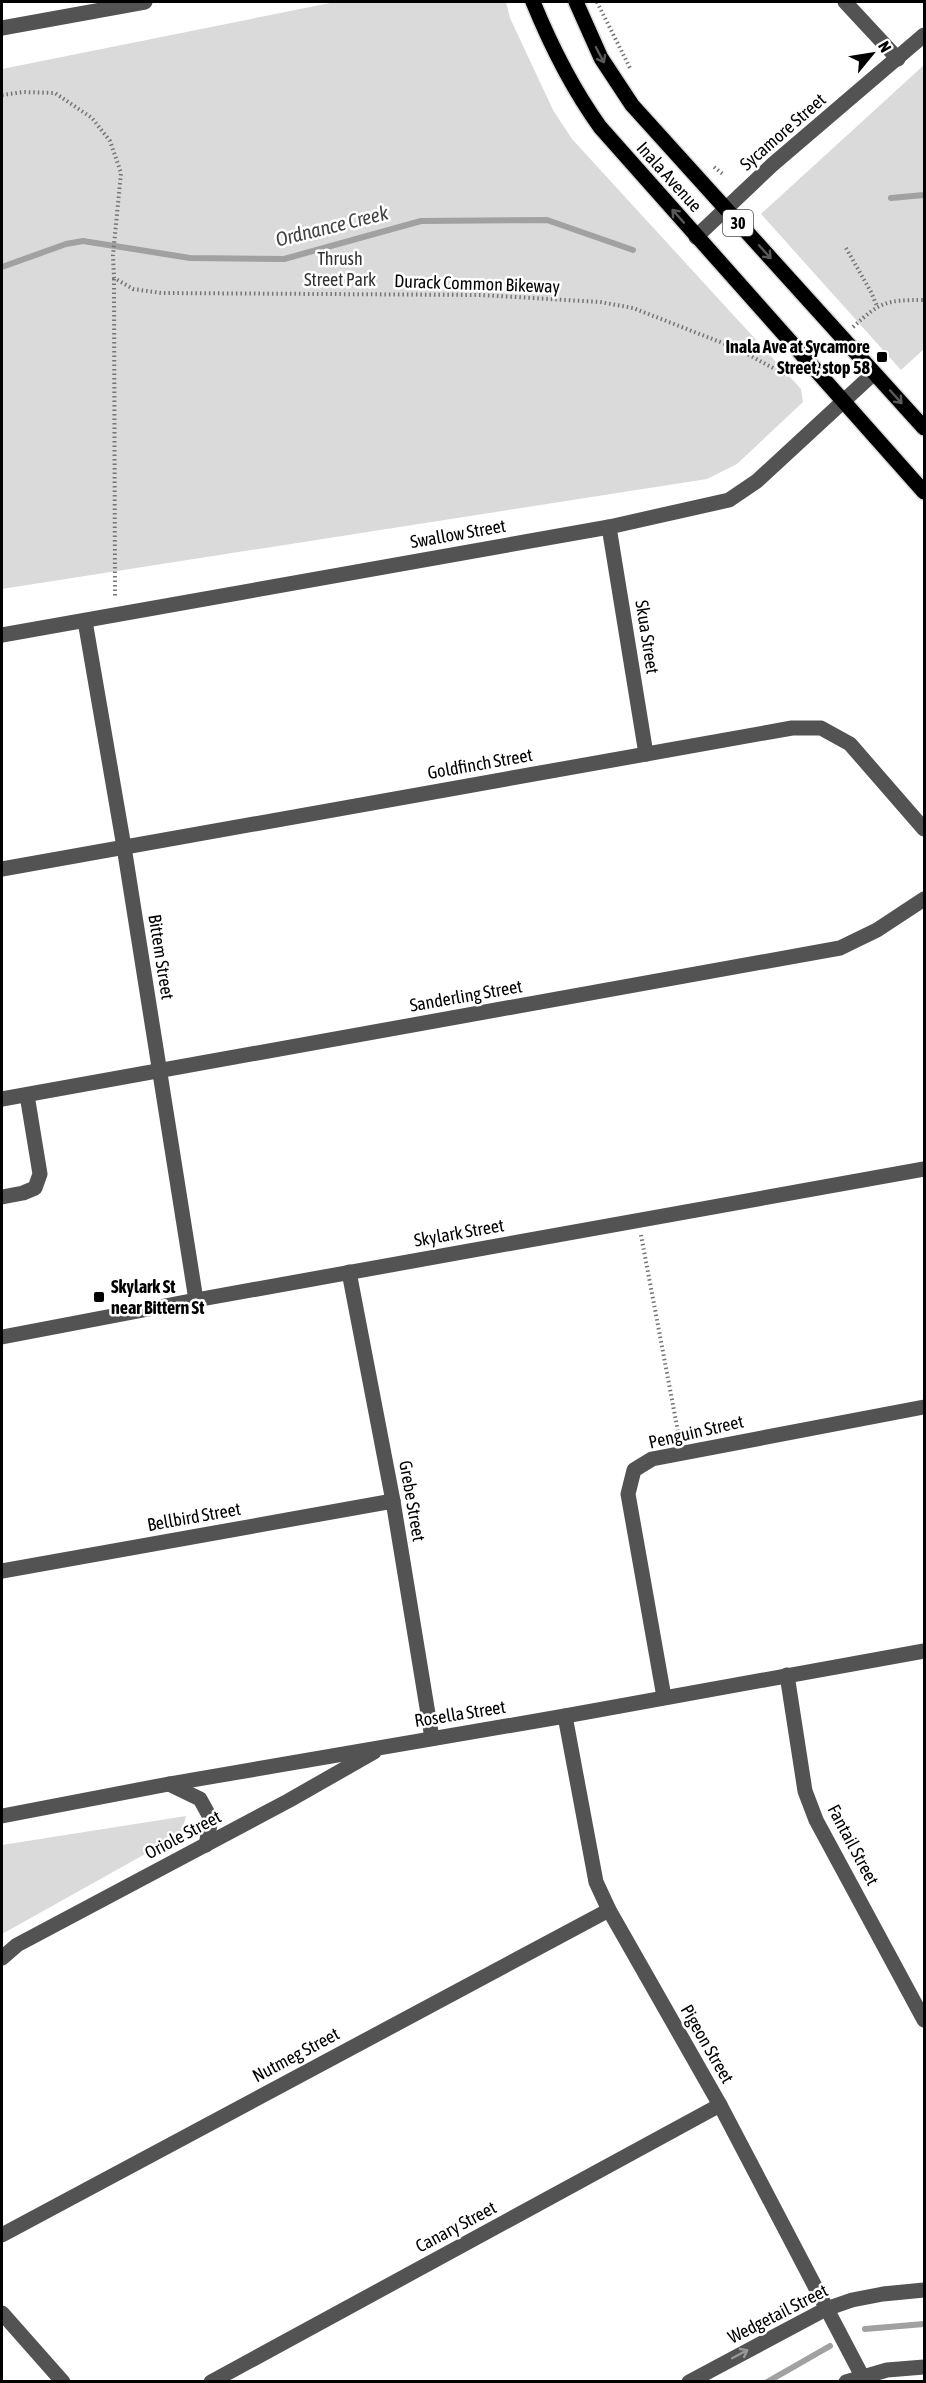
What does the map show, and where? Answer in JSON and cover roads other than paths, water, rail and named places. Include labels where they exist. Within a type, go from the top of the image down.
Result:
[{"type":"main road","name":"Inala Avenue","points":[[533,2],[545,31],[580,99],[619,151],[924,492]]},
{"type":"main road","name":"Inala Avenue","points":[[576,2],[601,58],[647,123],[924,428]]},
{"type":"street","points":[[2,28],[145,2]]},
{"type":"street","points":[[845,2],[898,59]]},
{"type":"street","name":"Sycamore Street","points":[[696,237],[772,165],[924,35]]},
{"type":"street","name":"Swallow Street","points":[[2,634],[609,527],[729,500],[757,481],[874,373]]},
{"type":"street","name":"Skua Street","points":[[609,527],[646,754]]},
{"type":"street","name":"Bittem Street","points":[[85,621],[124,847],[196,1300]]},
{"type":"street","name":"Goldfinch Street","points":[[2,869],[792,728],[821,728],[850,744],[924,829]]},
{"type":"street","name":"Sanderling Street","points":[[2,1099],[840,948],[877,930],[924,899]]},
{"type":"street","points":[[2,1197],[23,1193],[34,1188],[40,1174],[27,1095]]},
{"type":"street","name":"Skylark Street","points":[[2,1337],[924,1169]]},
{"type":"street","name":"Grebe Street","points":[[349,1272],[393,1501],[432,1738]]},
{"type":"street","name":"Penguin Street","points":[[664,1697],[628,1494],[634,1470],[652,1459],[682,1452],[924,1407]]},
{"type":"street","name":"Bellbird Street","points":[[2,1571],[393,1501]]},
{"type":"street","name":"Rosella Street","points":[[2,1816],[169,1784],[924,1651]]},
{"type":"street","name":"Fantail Street","points":[[788,1675],[805,1791],[816,1820],[924,2020]]},
{"type":"street","name":"Pigeon Street","points":[[564,1716],[596,1882],[609,1910],[720,2105],[862,2376]]},
{"type":"street","name":"Oriole Street","points":[[2,1958],[17,1945],[206,1845],[384,1746]]},
{"type":"street","points":[[169,1784],[200,1799],[211,1819],[206,1845]]},
{"type":"street","name":"Nutmeg Street","points":[[2,2235],[609,1910]]},
{"type":"street","name":"Canary Street","points":[[211,2382],[720,2105]]},
{"type":"street","name":"Wedgetail Street","points":[[688,2382],[826,2309],[852,2300],[924,2290]]},
{"type":"street","points":[[2,2313],[63,2382]]},
{"type":"street","points":[[846,2382],[887,2370],[924,2367]]},
{"type":"waterway","name":"Ordnance Creek","points":[[891,198],[924,195]]},
{"type":"waterway","name":"Ordnance Creek","points":[[2,267],[66,244],[83,241],[190,258],[284,259],[421,221],[547,220],[633,250]]},
{"type":"waterway","points":[[865,2329],[924,2324]]},
{"type":"waterway","points":[[767,2382],[830,2346]]},
{"type":"place","name":"Inala Ave at Sycamore Street, stop 58","points":[[882,357]]},
{"type":"place","name":"Skylark St near Bittern St","points":[[99,1297]]},
{"type":"park label","name":"Thrush Street Park","points":[[340,269]]}]
